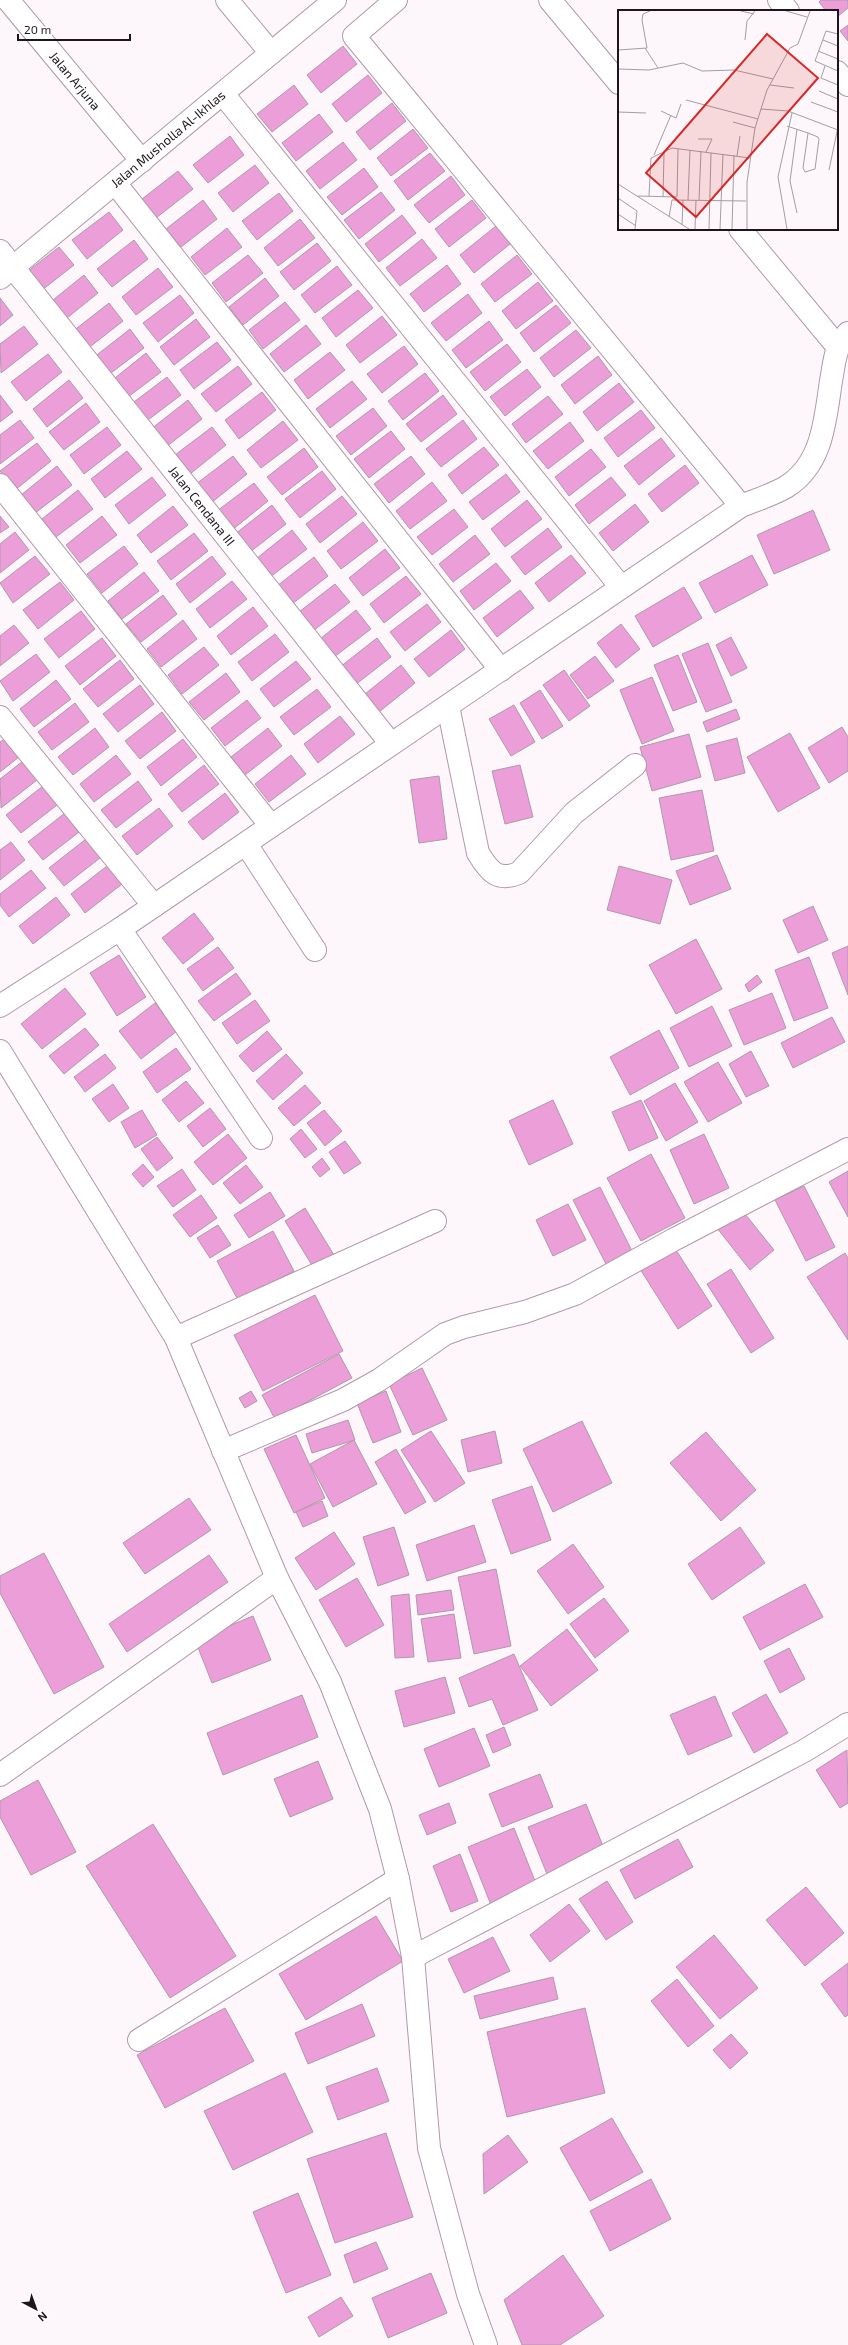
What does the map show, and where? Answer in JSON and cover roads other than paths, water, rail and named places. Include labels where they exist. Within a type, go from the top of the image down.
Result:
[{"type":"street","name":"Jalan Arjuna","points":[[8,0],[142,161]]},
{"type":"street","points":[[227,0],[271,53]]},
{"type":"street","name":"Jalan Musholla Al-Ikhlas","points":[[5,265],[115,183],[335,0]]},
{"type":"street","points":[[396,0],[354,36],[741,506]]},
{"type":"street","points":[[550,0],[618,82]]},
{"type":"street","points":[[779,0],[787,10]]},
{"type":"street","points":[[838,73],[848,85]]},
{"type":"street","points":[[223,94],[621,588]]},
{"type":"street","points":[[115,183],[501,670]]},
{"type":"street","points":[[0,1006],[120,929],[246,844],[741,506],[786,487],[810,465],[823,432],[842,339],[741,230]]},
{"type":"street","name":"Jalan Cendana III","points":[[5,265],[391,744]]},
{"type":"street","points":[[0,485],[271,826]]},
{"type":"street","points":[[448,706],[478,853],[490,871],[498,876],[509,877],[519,873],[574,813],[635,765]]},
{"type":"street","points":[[0,717],[154,906]]},
{"type":"street","points":[[246,844],[315,950]]},
{"type":"street","points":[[120,929],[261,1138]]},
{"type":"street","points":[[0,1051],[176,1338],[277,1578],[330,1682],[361,1756],[380,1809],[398,1879],[413,1957],[429,2148],[468,2294],[486,2345]]},
{"type":"street","points":[[223,1451],[343,1400],[379,1380],[445,1334],[464,1327],[525,1312],[575,1294],[673,1240],[848,1149]]},
{"type":"street","points":[[176,1338],[435,1221]]},
{"type":"street","points":[[0,1775],[277,1578]]},
{"type":"street","points":[[413,1957],[804,1751],[848,1724]]},
{"type":"street","points":[[139,2040],[398,1879]]}]
